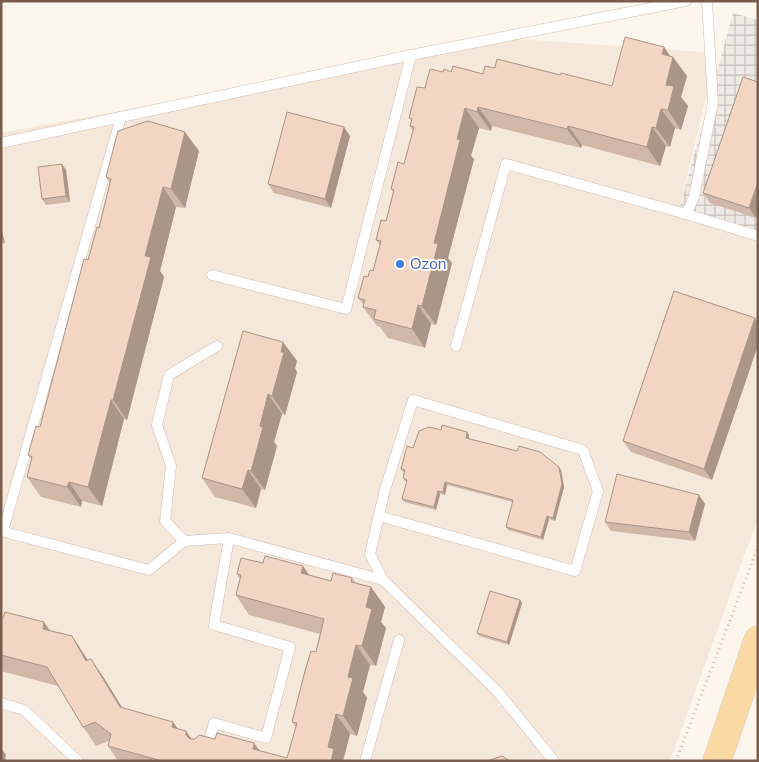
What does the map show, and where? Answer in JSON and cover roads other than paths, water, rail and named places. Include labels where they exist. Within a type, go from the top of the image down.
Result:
[{"type":"main road","points":[[717,761],[758,640]]},
{"type":"lane","points":[[1,143],[411,54],[686,1]]},
{"type":"lane","points":[[686,214],[694,197],[713,102],[707,1]]},
{"type":"lane","points":[[212,275],[346,309],[411,54]]},
{"type":"lane","points":[[121,117],[2,531],[149,570],[184,541],[229,538],[383,580]]},
{"type":"lane","points":[[456,346],[506,164],[758,236]]},
{"type":"lane","points":[[184,541],[164,521],[171,466],[157,425],[170,376],[217,346]]},
{"type":"lane","points":[[378,516],[575,571],[598,491],[583,450],[413,400],[384,493],[378,516],[370,554],[383,580],[497,691],[554,761]]},
{"type":"lane","points":[[206,752],[214,723],[266,738],[290,647],[214,625],[229,538]]},
{"type":"lane","points":[[365,761],[400,640]]},
{"type":"lane","points":[[1,703],[24,710],[78,761]]},
{"type":"place","name":"Ozon","points":[[400,264]]}]
